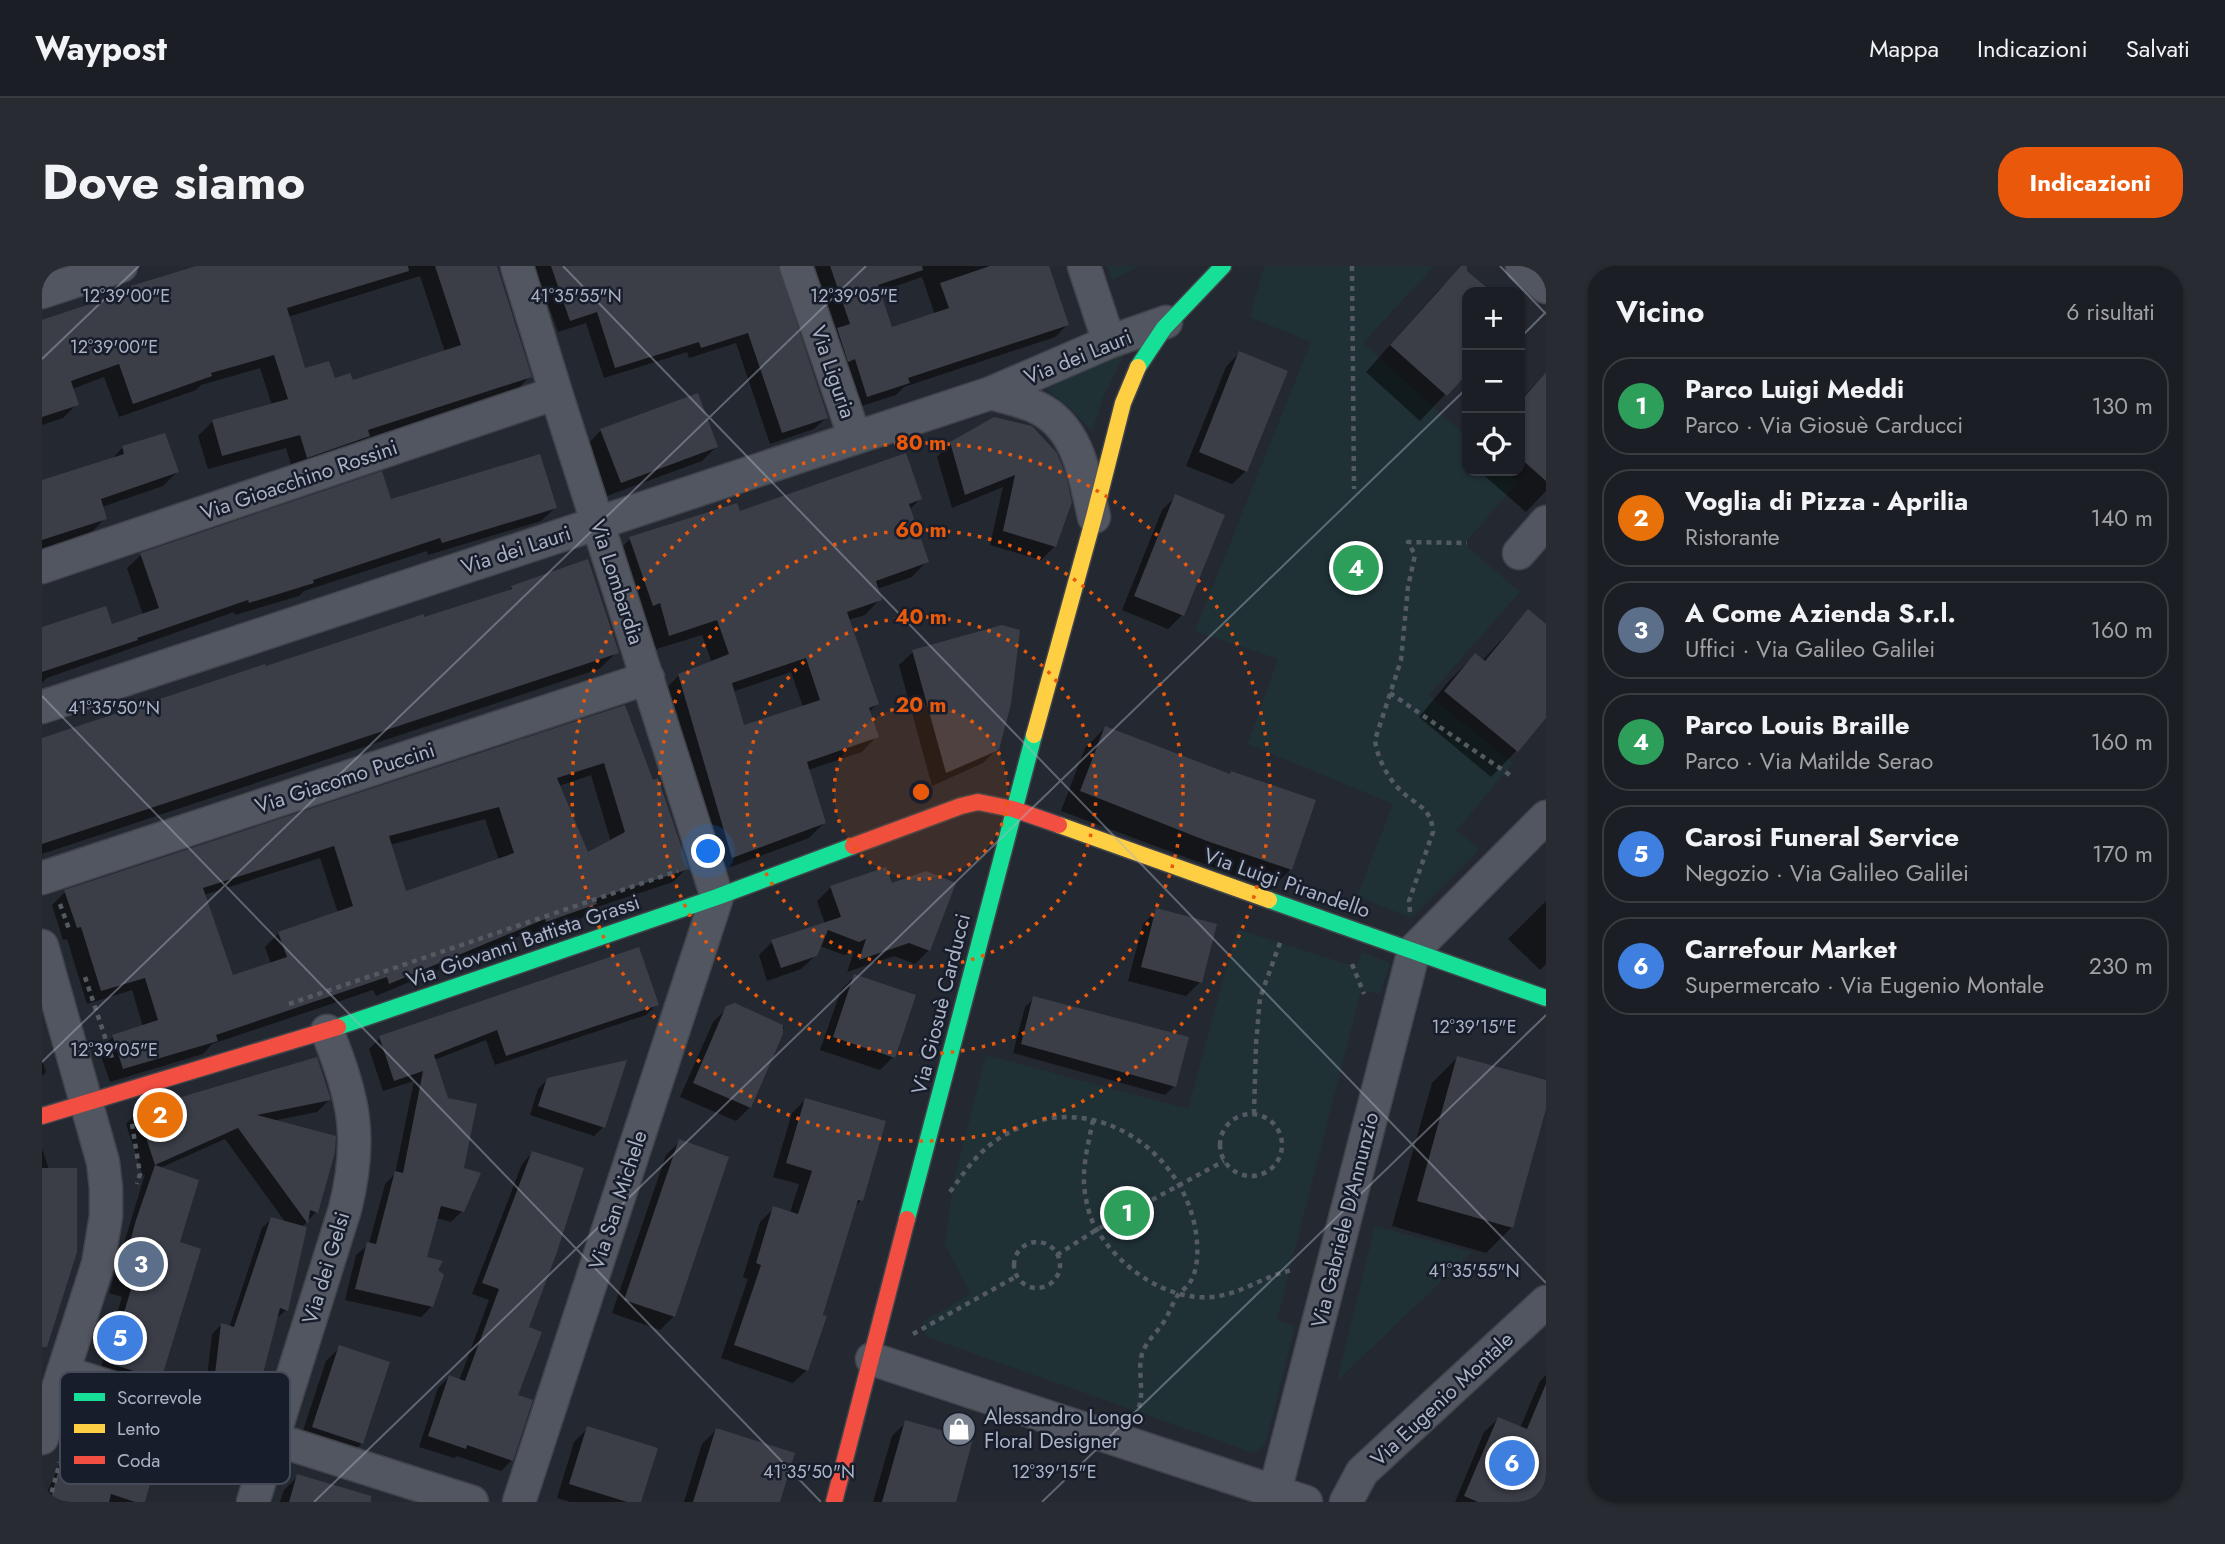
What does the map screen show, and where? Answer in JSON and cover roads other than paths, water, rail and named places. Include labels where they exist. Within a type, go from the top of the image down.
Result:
[{"type":"street","points":[[42,292],[121,266]]},
{"type":"street","name":"Via Lombardia","points":[[517,266],[717,897]]},
{"type":"street","name":"Via Liguria","points":[[796,266],[855,438]]},
{"type":"street","points":[[1084,266],[1109,342]]},
{"type":"street","name":"Via Giosuè Carducci","points":[[834,1502],[1013,809],[1129,385],[1143,355],[1166,322],[1223,266]]},
{"type":"street","points":[[1522,266],[1546,287]]},
{"type":"street","name":"Via dei Lauri","points":[[42,707],[991,393],[1109,342],[1166,322]]},
{"type":"street","name":"Via Gioacchino Rossini","points":[[42,567],[556,393]]},
{"type":"street","name":"Via dei Lauri","points":[[991,393],[1040,409],[1065,430],[1082,463],[1094,517]]},
{"type":"street","points":[[1519,553],[1546,522]]},
{"type":"street","name":"Via Giacomo Puccini","points":[[51,889],[648,678]]},
{"type":"street","name":"Via Giovanni Battista Grassi","points":[[42,1116],[327,1031],[717,897],[961,806],[978,802],[1013,809]]},
{"type":"street","name":"Via Luigi Pirandello","points":[[1013,809],[1424,940],[1546,998]]},
{"type":"street","points":[[1424,940],[1546,817]]},
{"type":"street","name":"Via San Michele","points":[[519,1502],[717,897]]},
{"type":"street","name":"Via Gabriele D'Annunzio","points":[[1275,1491],[1424,940]]},
{"type":"street","points":[[57,942],[104,1169],[106,1216],[98,1264],[63,1372]]},
{"type":"street","name":"Via dei Gelsi","points":[[290,1382],[345,1209],[355,1166],[355,1129],[351,1107],[345,1080],[327,1031]]},
{"type":"street","name":"Via Eugenio Montale","points":[[1346,1502],[1362,1472],[1546,1302]]},
{"type":"street","points":[[872,1359],[1306,1502]]},
{"type":"street","points":[[42,1438],[60,1381]]},
{"type":"street","points":[[290,1444],[472,1502]]},
{"type":"street","name":"Via dei Gelsi","points":[[253,1502],[258,1484]]},
{"type":"place","name":"Parco Louis Braille","points":[[1356,568]]},
{"type":"place","name":"Voglia di Pizza - Aprilia","points":[[160,1115]]},
{"type":"place","name":"Parco Luigi Meddi","points":[[1127,1213]]},
{"type":"place","name":"A Come Azienda S.r.l.","points":[[141,1264]]},
{"type":"place","name":"Carosi Funeral Service","points":[[120,1338]]},
{"type":"place","name":"Alessandro Longo Floral Designer","points":[[959,1429]]},
{"type":"place","name":"Carrefour Market","points":[[1512,1463]]}]
